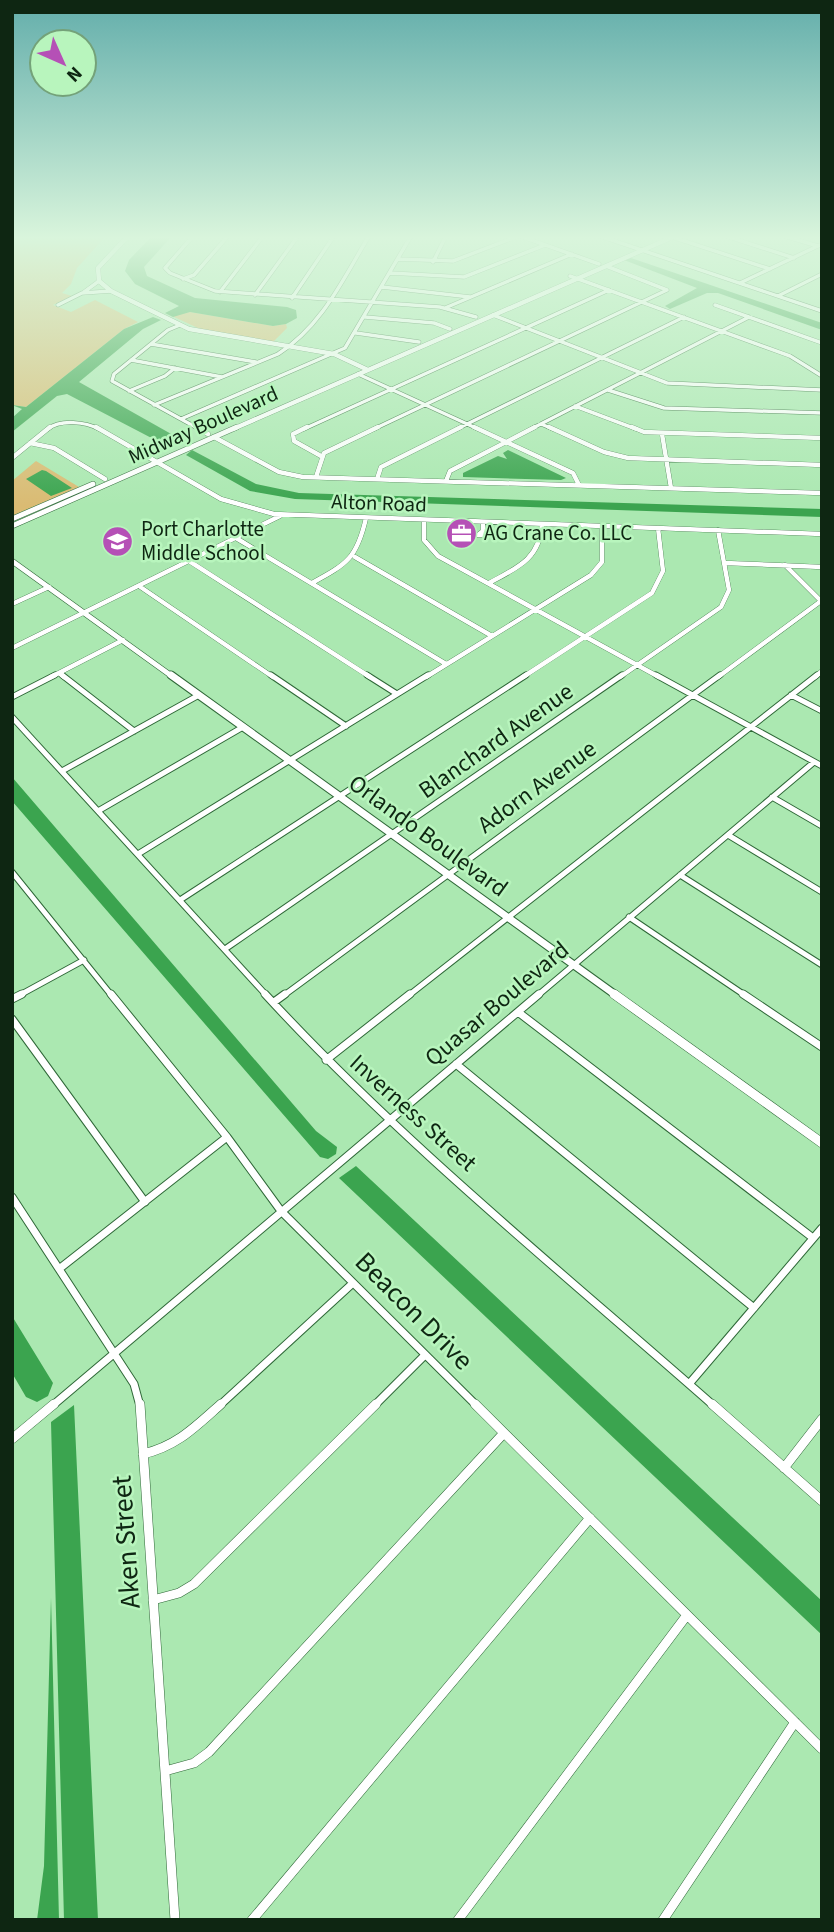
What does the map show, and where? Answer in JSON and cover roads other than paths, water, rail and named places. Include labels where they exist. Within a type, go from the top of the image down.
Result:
[{"type":"street","points":[[177,326],[168,330],[111,378],[129,391],[208,434]]},
{"type":"street","points":[[183,326],[198,331],[334,354],[368,370]]},
{"type":"street","points":[[154,405],[291,347],[312,326]]},
{"type":"street","points":[[181,419],[334,354],[347,346],[360,326]]},
{"type":"street","points":[[442,326],[450,329]]},
{"type":"street","name":"Midway Boulevard","points":[[12,526],[208,434],[456,326]]},
{"type":"street","name":"Midway Boulevard","points":[[12,519],[104,479],[214,437],[468,326]]},
{"type":"street","points":[[520,326],[662,382],[689,386],[822,390]]},
{"type":"street","points":[[321,456],[294,441],[293,434],[529,326]]},
{"type":"street","points":[[321,456],[594,326]]},
{"type":"street","points":[[377,479],[381,467],[665,326]]},
{"type":"street","points":[[708,326],[797,359],[822,376]]},
{"type":"street","points":[[446,481],[450,471],[731,326]]},
{"type":"street","points":[[776,326],[822,342]]},
{"type":"street","points":[[356,333],[419,342]]},
{"type":"street","points":[[151,344],[258,362]]},
{"type":"street","points":[[131,360],[223,377]]},
{"type":"street","points":[[129,391],[165,376],[175,368]]},
{"type":"street","points":[[358,374],[573,474],[579,485]]},
{"type":"street","points":[[608,390],[664,408],[822,414]]},
{"type":"street","points":[[575,406],[628,429],[662,434],[822,439]]},
{"type":"street","points":[[12,458],[48,428],[69,423],[68,415]]},
{"type":"street","name":"Alton Road","points":[[69,423],[88,423],[227,502],[282,515],[822,534]]},
{"type":"street","points":[[541,424],[613,455],[666,460],[822,465]]},
{"type":"street","points":[[662,434],[671,488]]},
{"type":"street","points":[[214,437],[279,472],[316,477],[822,493]]},
{"type":"street","points":[[30,443],[54,448],[104,479]]},
{"type":"street","points":[[316,477],[321,456]]},
{"type":"street","points":[[12,648],[282,515]]},
{"type":"street","points":[[312,583],[355,557],[366,518]]},
{"type":"street","points":[[424,520],[424,540],[429,549],[818,764]]},
{"type":"street","points":[[483,522],[483,531]]},
{"type":"street","points":[[489,583],[537,553],[542,543],[542,524]]},
{"type":"street","points":[[138,854],[599,568],[604,556],[601,526]]},
{"type":"street","points":[[180,900],[661,584],[664,572],[659,528]]},
{"type":"street","name":"Blanchard Avenue","points":[[225,949],[724,604],[729,590],[718,530]]},
{"type":"street","points":[[236,538],[446,664]]},
{"type":"street","points":[[355,557],[492,636]]},
{"type":"street","points":[[189,561],[397,694]]},
{"type":"street","name":"Orlando Boulevard","points":[[13,562],[822,1143]]},
{"type":"street","points":[[725,563],[822,567]]},
{"type":"street","points":[[785,565],[821,601]]},
{"type":"street","points":[[139,586],[346,726]]},
{"type":"street","points":[[12,604],[49,587]]},
{"type":"street","name":"Adorn Avenue","points":[[274,1002],[821,601]]},
{"type":"street","points":[[12,696],[122,640]]},
{"type":"street","points":[[326,1060],[822,671]]},
{"type":"street","points":[[59,673],[134,731]]},
{"type":"street","points":[[62,771],[199,695]]},
{"type":"street","points":[[791,695],[822,711]]},
{"type":"street","name":"Inverness Street","points":[[12,717],[326,1060],[390,1120],[822,1501]]},
{"type":"street","points":[[99,811],[243,727]]},
{"type":"street","name":"Quasar Boulevard","points":[[12,1439],[772,797],[818,764]]},
{"type":"street","points":[[772,797],[822,826]]},
{"type":"street","points":[[727,835],[822,892]]},
{"type":"street","name":"Beacon Drive","points":[[12,872],[227,1137],[281,1211],[822,1749]]},
{"type":"street","points":[[680,875],[822,965]]},
{"type":"street","points":[[629,917],[822,1048]]},
{"type":"street","points":[[12,999],[84,960]]},
{"type":"street","points":[[518,1012],[813,1238]]},
{"type":"street","points":[[12,1019],[145,1202]]},
{"type":"street","points":[[456,1064],[754,1308]]},
{"type":"street","points":[[59,1269],[227,1137]]},
{"type":"street","name":"Aken Street","points":[[12,1197],[134,1384],[139,1402],[175,1920]]},
{"type":"street","points":[[689,1384],[822,1228]]},
{"type":"street","points":[[143,1454],[167,1448],[181,1440],[353,1283]]},
{"type":"street","points":[[153,1600],[179,1593],[194,1584],[425,1354]]},
{"type":"street","points":[[784,1468],[822,1419]]},
{"type":"street","points":[[164,1771],[194,1763],[209,1752],[504,1433]]},
{"type":"street","points":[[252,1920],[590,1518]]},
{"type":"street","points":[[458,1920],[687,1615]]},
{"type":"street","points":[[663,1920],[795,1722]]},
{"type":"place","name":"AG Crane Co. LLC","points":[[461,533]]},
{"type":"place","name":"Port Charlotte Middle School","points":[[118,541]]}]
